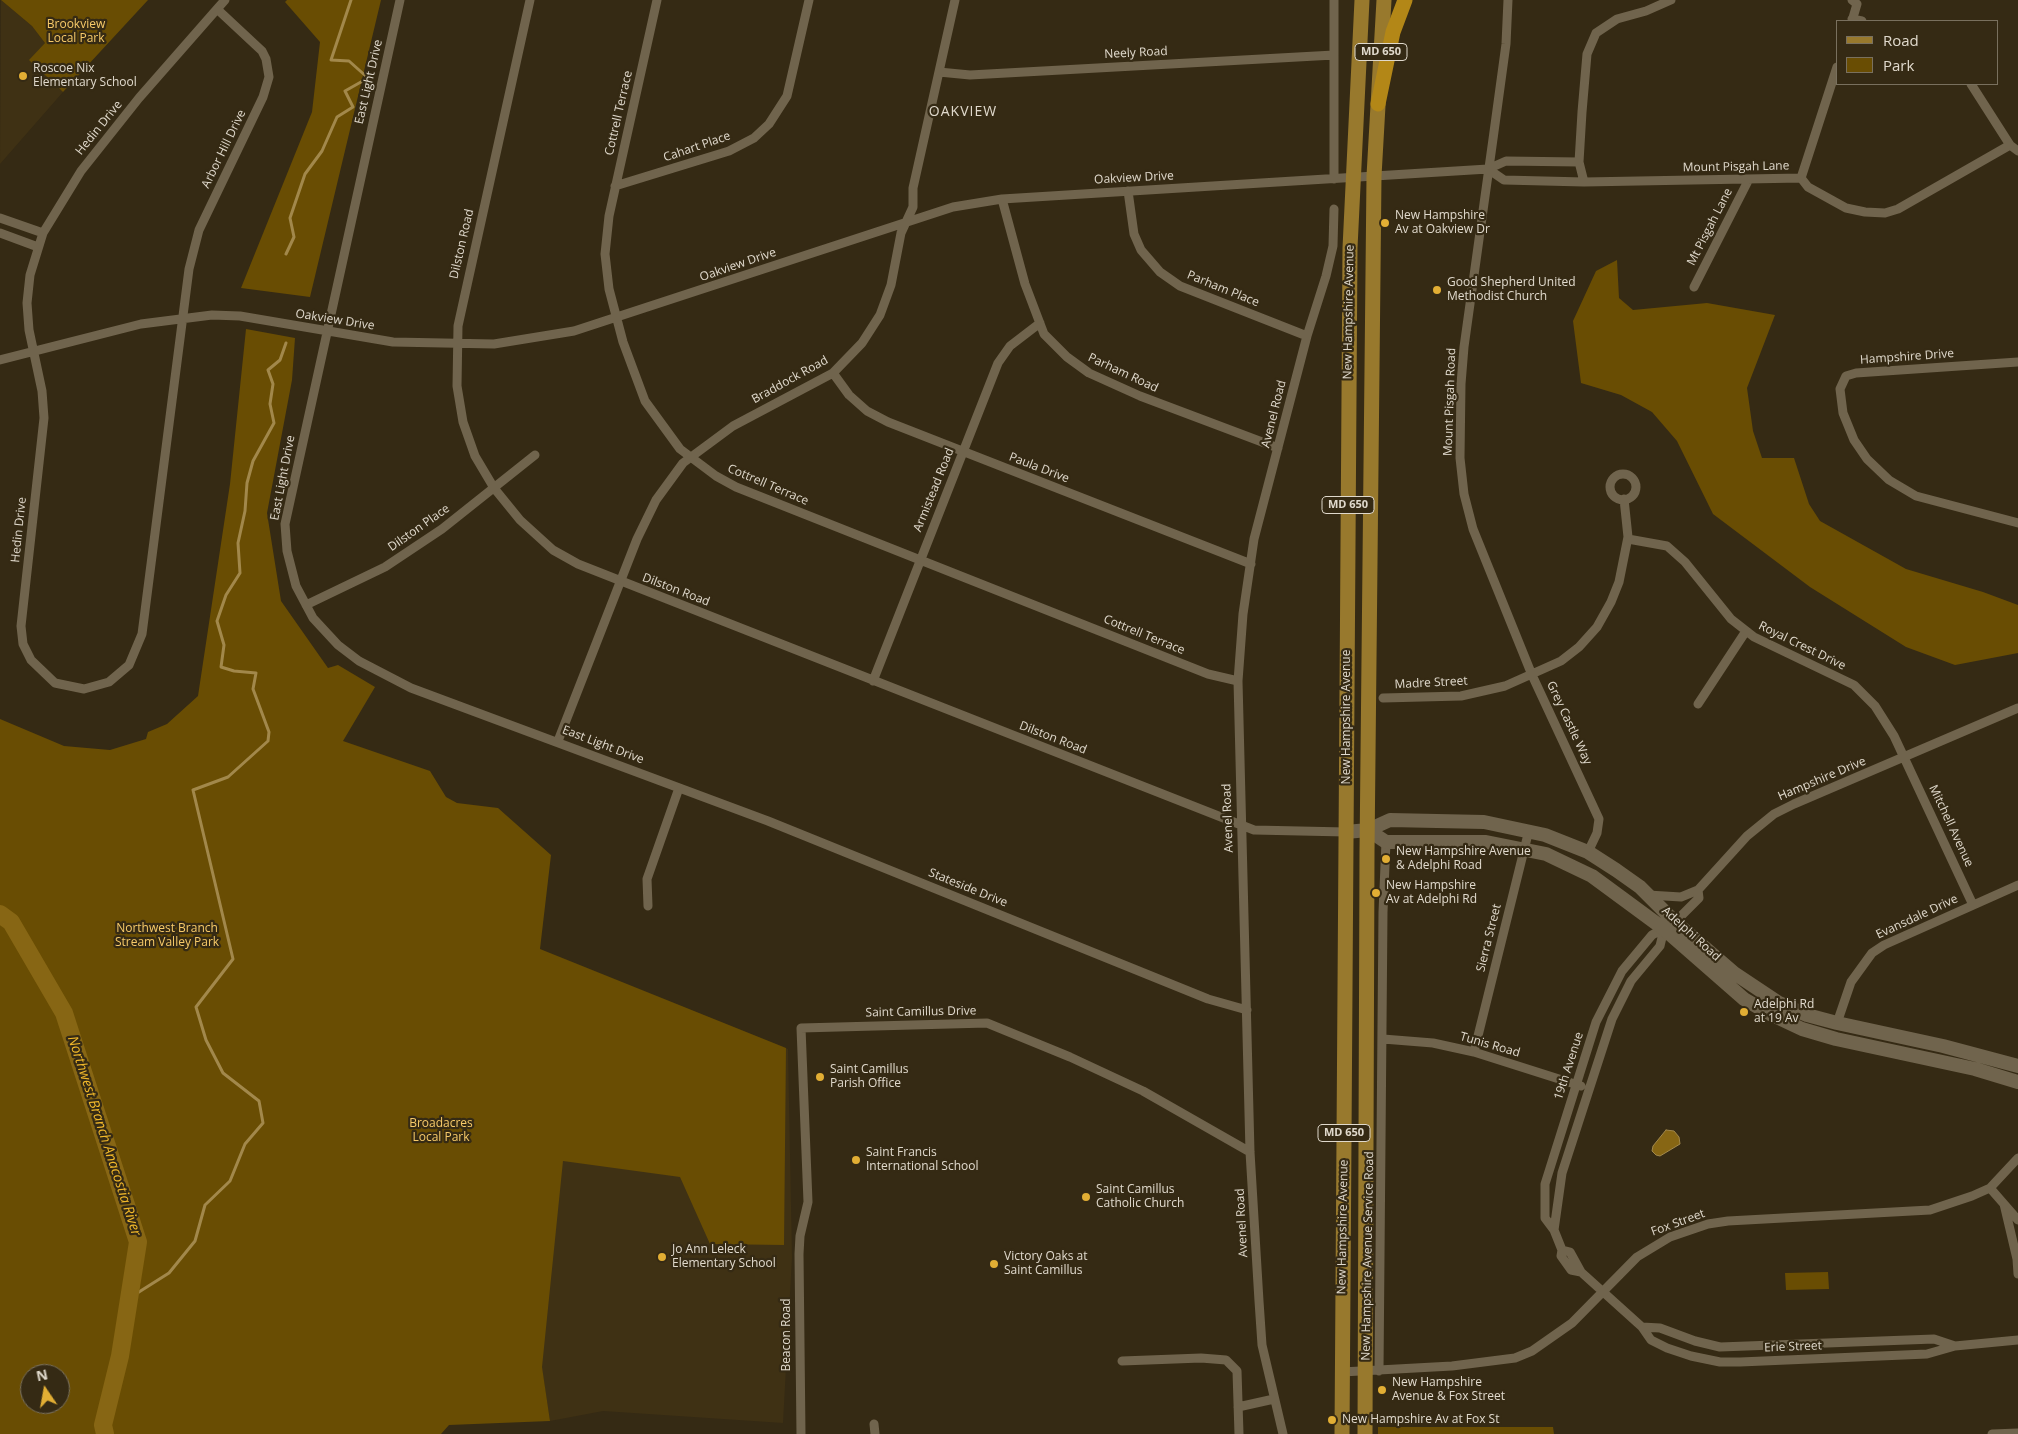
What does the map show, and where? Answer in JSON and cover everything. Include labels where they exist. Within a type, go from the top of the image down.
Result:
[{"type":"highway","points":[[1378,104],[1393,32],[1405,0]]},
{"type":"main road","name":"New Hampshire Avenue","points":[[1342,1434],[1349,352],[1352,178],[1362,0]]},
{"type":"main road","name":"New Hampshire Avenue","points":[[1365,1434],[1373,1371],[1368,830],[1374,176],[1384,0]]},
{"type":"main road","name":"Adelphi Road","points":[[1346,832],[1368,830],[1390,820],[1484,822],[1529,830],[1588,852],[1648,895],[1670,926],[1744,999],[1802,1029],[1836,1039],[1975,1069],[2018,1082]]},
{"type":"main road","points":[[1368,830],[1386,842]]},
{"type":"main road","name":"Adelphi Road","points":[[1386,842],[1486,842],[1546,854],[1592,876],[1670,926],[1764,994],[1807,1015],[1943,1046],[2018,1066]]},
{"type":"street","name":"Hedin Drive","points":[[183,318],[142,634],[129,665],[109,682],[84,689],[55,683],[45,676],[30,660],[23,644],[21,626],[44,418],[42,391],[27,303],[30,274],[43,233],[81,170],[139,98],[225,0]]},
{"type":"street","name":"East Light Drive","points":[[400,0],[285,524],[291,568],[296,586],[314,618],[338,644],[359,661],[381,673],[411,688],[558,741],[679,788]]},
{"type":"street","name":"Dilston Road","points":[[530,0],[462,303],[458,344],[458,386],[463,422],[475,456],[494,488],[520,520],[553,550],[578,564],[1240,825],[1254,830],[1346,832]]},
{"type":"street","name":"Cottrell Terrace","points":[[657,0],[615,186],[609,216],[605,254],[609,289],[645,401],[667,434],[680,449],[716,476],[736,487],[1208,674],[1238,681]]},
{"type":"street","name":"Cahart Place","points":[[615,186],[729,151],[754,138],[770,124],[787,96],[809,0]]},
{"type":"street","name":"Braddock Road","points":[[558,741],[637,539],[656,500],[683,463],[733,426],[833,373],[862,343],[880,315],[891,285],[901,233],[913,207],[913,188],[955,0]]},
{"type":"street","points":[[1334,0],[1334,178]]},
{"type":"street","name":"Mount Pisgah Road","points":[[1508,0],[1506,44],[1460,384],[1460,458],[1464,494],[1473,529],[1532,675]]},
{"type":"street","points":[[1584,182],[1580,162],[1587,54],[1596,33],[1617,19],[1646,11],[1671,0]]},
{"type":"street","points":[[1852,0],[1857,4],[1852,20]]},
{"type":"street","name":"Arbor Hill Drive","points":[[183,318],[190,269],[199,230],[263,97],[269,77],[266,59],[262,51],[217,9]]},
{"type":"street","name":"Neely Road","points":[[939,72],[970,75],[1334,55]]},
{"type":"street","points":[[1801,178],[1836,70]]},
{"type":"street","points":[[1971,85],[2010,145],[2018,150]]},
{"type":"street","name":"Mount Pisgah Lane","points":[[1488,169],[1504,180],[1584,182],[1801,178],[1808,187],[1846,208],[1865,212],[1885,213],[1898,209],[2010,145]]},
{"type":"street","points":[[1488,169],[1506,161],[1580,162]]},
{"type":"street","name":"Oakview Drive","points":[[0,360],[141,324],[212,315],[240,316],[393,342],[494,344],[574,331],[952,207],[1002,199],[1488,169]]},
{"type":"street","name":"Mt Pisgah Lane","points":[[1694,286],[1748,179]]},
{"type":"street","name":"Parham Place","points":[[1128,191],[1134,234],[1141,250],[1160,272],[1180,286],[1307,336]]},
{"type":"street","name":"Parham Road","points":[[1002,199],[1025,284],[1044,334],[1067,358],[1090,373],[1140,396],[1278,448]]},
{"type":"street","name":"Avenel Road","points":[[1282,1434],[1262,1345],[1250,1152],[1240,825],[1238,681],[1254,539],[1307,336],[1326,276],[1332,246],[1334,209]]},
{"type":"street","points":[[0,218],[43,233]]},
{"type":"street","points":[[0,233],[38,247]]},
{"type":"street","name":"Armistead Road","points":[[873,681],[998,363],[1010,346],[1040,323]]},
{"type":"street","name":"Hampshire Drive","points":[[2018,362],[1862,372],[1846,376],[1840,389],[1846,423],[1859,449],[1889,480],[1916,496],[2018,523]]},
{"type":"street","name":"Paula Drive","points":[[833,373],[849,395],[867,411],[888,422],[1250,564]]},
{"type":"street","name":"Dilston Place","points":[[306,605],[385,567],[442,529],[535,454]]},
{"type":"street","name":"Madre Street","points":[[1383,698],[1461,696],[1505,686],[1561,661],[1579,647],[1596,627],[1611,602],[1619,582],[1628,539],[1624,499]]},
{"type":"street","name":"Royal Crest Drive","points":[[1628,539],[1667,546],[1676,552],[1732,619],[1746,631],[1782,652],[1854,685],[1875,706],[1884,719],[1904,758]]},
{"type":"street","points":[[1698,704],[1746,631]]},
{"type":"street","name":"Grey Castle Way","points":[[1532,675],[1599,819],[1597,833],[1588,852]]},
{"type":"street","name":"Hampshire Drive","points":[[1670,926],[1698,898],[1698,890],[1747,836],[1774,814],[2018,708]]},
{"type":"street","name":"Mitchell Avenue","points":[[1904,758],[1973,905]]},
{"type":"street","points":[[648,906],[647,879],[679,788]]},
{"type":"street","name":"Stateside Drive","points":[[679,788],[768,821],[1208,999],[1247,1010]]},
{"type":"street","name":"Sierra Street","points":[[1474,1052],[1529,830]]},
{"type":"street","name":"New Hampshire Avenue Service Road","points":[[1373,1371],[1383,1039],[1383,912],[1386,842]]},
{"type":"street","name":"Evansdale Drive","points":[[1837,1023],[1851,982],[1872,953],[1884,945],[2018,885]]},
{"type":"street","points":[[1648,895],[1680,896],[1698,890]]},
{"type":"street","name":"19th Avenue","points":[[1602,1291],[1581,1272],[1570,1252],[1562,1250],[1554,1230],[1546,1218],[1545,1184],[1596,1022],[1622,971],[1652,935],[1670,926]]},
{"type":"street","name":"19th Avenue","points":[[1554,1230],[1562,1173],[1612,1019],[1633,978],[1660,946],[1670,926]]},
{"type":"street","points":[[1622,971],[1633,978]]},
{"type":"street","name":"Saint Camillus Drive","points":[[800,1236],[808,1202],[801,1028],[987,1023],[1070,1057],[1143,1091],[1250,1152]]},
{"type":"street","name":"Tunis Road","points":[[1383,1039],[1433,1043],[1474,1052],[1588,1089]]},
{"type":"street","name":"Fox Street","points":[[1342,1372],[1493,1363],[1515,1358],[1532,1351],[1572,1323],[1637,1257],[1651,1246],[1670,1237],[1708,1224],[1759,1218],[1915,1212],[1951,1204],[1990,1188],[2018,1158]]},
{"type":"street","points":[[1990,1188],[2018,1220]]},
{"type":"street","points":[[2004,1204],[2015,1239],[2018,1274]]},
{"type":"street","name":"Beacon Road","points":[[800,1236],[801,1434]]},
{"type":"street","name":"Erie Street","points":[[1602,1291],[1642,1327],[1651,1340],[1691,1356],[1726,1362],[1927,1354],[1954,1346],[2018,1340]]},
{"type":"street","name":"Erie Street","points":[[1642,1327],[1660,1328],[1695,1341],[1730,1347],[1934,1339],[1954,1346]]},
{"type":"street","points":[[1662,1345],[1668,1332]]},
{"type":"street","points":[[1926,1340],[1927,1354]]},
{"type":"street","points":[[1122,1361],[1201,1358],[1226,1360],[1236,1371],[1239,1434]]},
{"type":"street","points":[[1238,1407],[1274,1400]]},
{"type":"street","points":[[874,1424],[875,1434]]},
{"type":"street","points":[[1992,1434],[2018,1433]]},
{"type":"shaded area","name":"Roscoe Nix Elementary School","points":[[1,0],[32,26],[45,43],[30,60],[63,92],[0,164]]},
{"type":"shaded area","points":[[560,996],[676,1004],[788,1049],[792,1257],[783,1423],[603,1411],[550,1421],[526,1267]]},
{"type":"shaded area","points":[[1666,1130],[1674,1131],[1679,1137],[1680,1144],[1660,1156],[1656,1155],[1652,1151],[1653,1146]]},
{"type":"green space","name":"Brookview Local Park","points":[[1,0],[148,0],[63,92],[29,60],[45,43],[32,26]]},
{"type":"green space","points":[[287,0],[381,0],[310,297],[241,288],[312,112],[320,42],[285,2]]},
{"type":"green space","points":[[1617,260],[1619,298],[1633,310],[1707,303],[1775,315],[1747,388],[1753,431],[1762,458],[1794,458],[1809,504],[1820,521],[1906,569],[1983,592],[2018,605],[2018,653],[1955,665],[1906,647],[1810,587],[1713,514],[1677,441],[1652,412],[1621,395],[1581,383],[1573,321],[1596,271]]},
{"type":"green space","name":"Northwest Branch Stream Valley Park","points":[[246,329],[295,338],[292,380],[267,513],[281,601],[328,668],[338,665],[375,687],[343,741],[430,771],[446,797],[457,803],[498,808],[551,855],[540,949],[786,1048],[784,1245],[710,1244],[680,1177],[563,1161],[542,1367],[550,1421],[449,1425],[441,1434],[0,1434],[0,719],[64,746],[110,750],[146,739],[148,732],[167,724],[198,696],[230,484]]},
{"type":"green space","points":[[1828,1272],[1829,1289],[1786,1290],[1785,1273]]},
{"type":"green space","points":[[1378,1427],[1553,1427],[1554,1434],[1378,1434]]},
{"type":"waterway","points":[[286,254],[294,237],[290,218],[305,174],[322,151],[337,117],[353,107],[345,91],[368,78],[349,61],[331,60],[351,0]]},
{"type":"waterway","points":[[131,1297],[169,1273],[195,1241],[205,1205],[230,1181],[245,1144],[263,1123],[259,1101],[223,1073],[206,1040],[196,1007],[233,959],[193,790],[228,777],[268,741],[269,732],[253,689],[256,673],[234,671],[221,667],[224,645],[217,621],[226,595],[240,573],[238,543],[245,511],[247,483],[253,461],[274,423],[270,404],[273,384],[268,370],[280,360],[286,343]]},
{"type":"waterway","name":"Northwest Branch Anacostia River","points":[[0,914],[11,922],[64,1013],[138,1242],[120,1356],[103,1425],[105,1434]]},
{"type":"place","name":"Roscoe Nix Elementary School","points":[[23,76]]},
{"type":"place","name":"New Hampshire Av at Oakview Dr","points":[[1385,223]]},
{"type":"place","name":"Good Shepherd United Methodist Church","points":[[1437,290]]},
{"type":"place","name":"New Hampshire Avenue & Adelphi Road","points":[[1386,859]]},
{"type":"place","name":"New Hampshire Av at Adelphi Rd","points":[[1376,893]]},
{"type":"place","name":"Adelphi Rd at 19 Av","points":[[1744,1012]]},
{"type":"place","name":"Saint Camillus Parish Office","points":[[820,1077]]},
{"type":"place","name":"Saint Francis International School","points":[[856,1160]]},
{"type":"place","name":"Saint Camillus Catholic Church","points":[[1086,1197]]},
{"type":"place","name":"Jo Ann Leleck Elementary School","points":[[662,1257]]},
{"type":"place","name":"Victory Oaks at Saint Camillus","points":[[994,1264]]},
{"type":"place","name":"New Hampshire Avenue & Fox Street","points":[[1382,1390]]},
{"type":"place","name":"New Hampshire Av at Fox St","points":[[1332,1420]]},
{"type":"district","name":"OAKVIEW","points":[[963,112]]},
{"type":"park label","name":"Broadacres Local Park","points":[[441,1131]]}]
